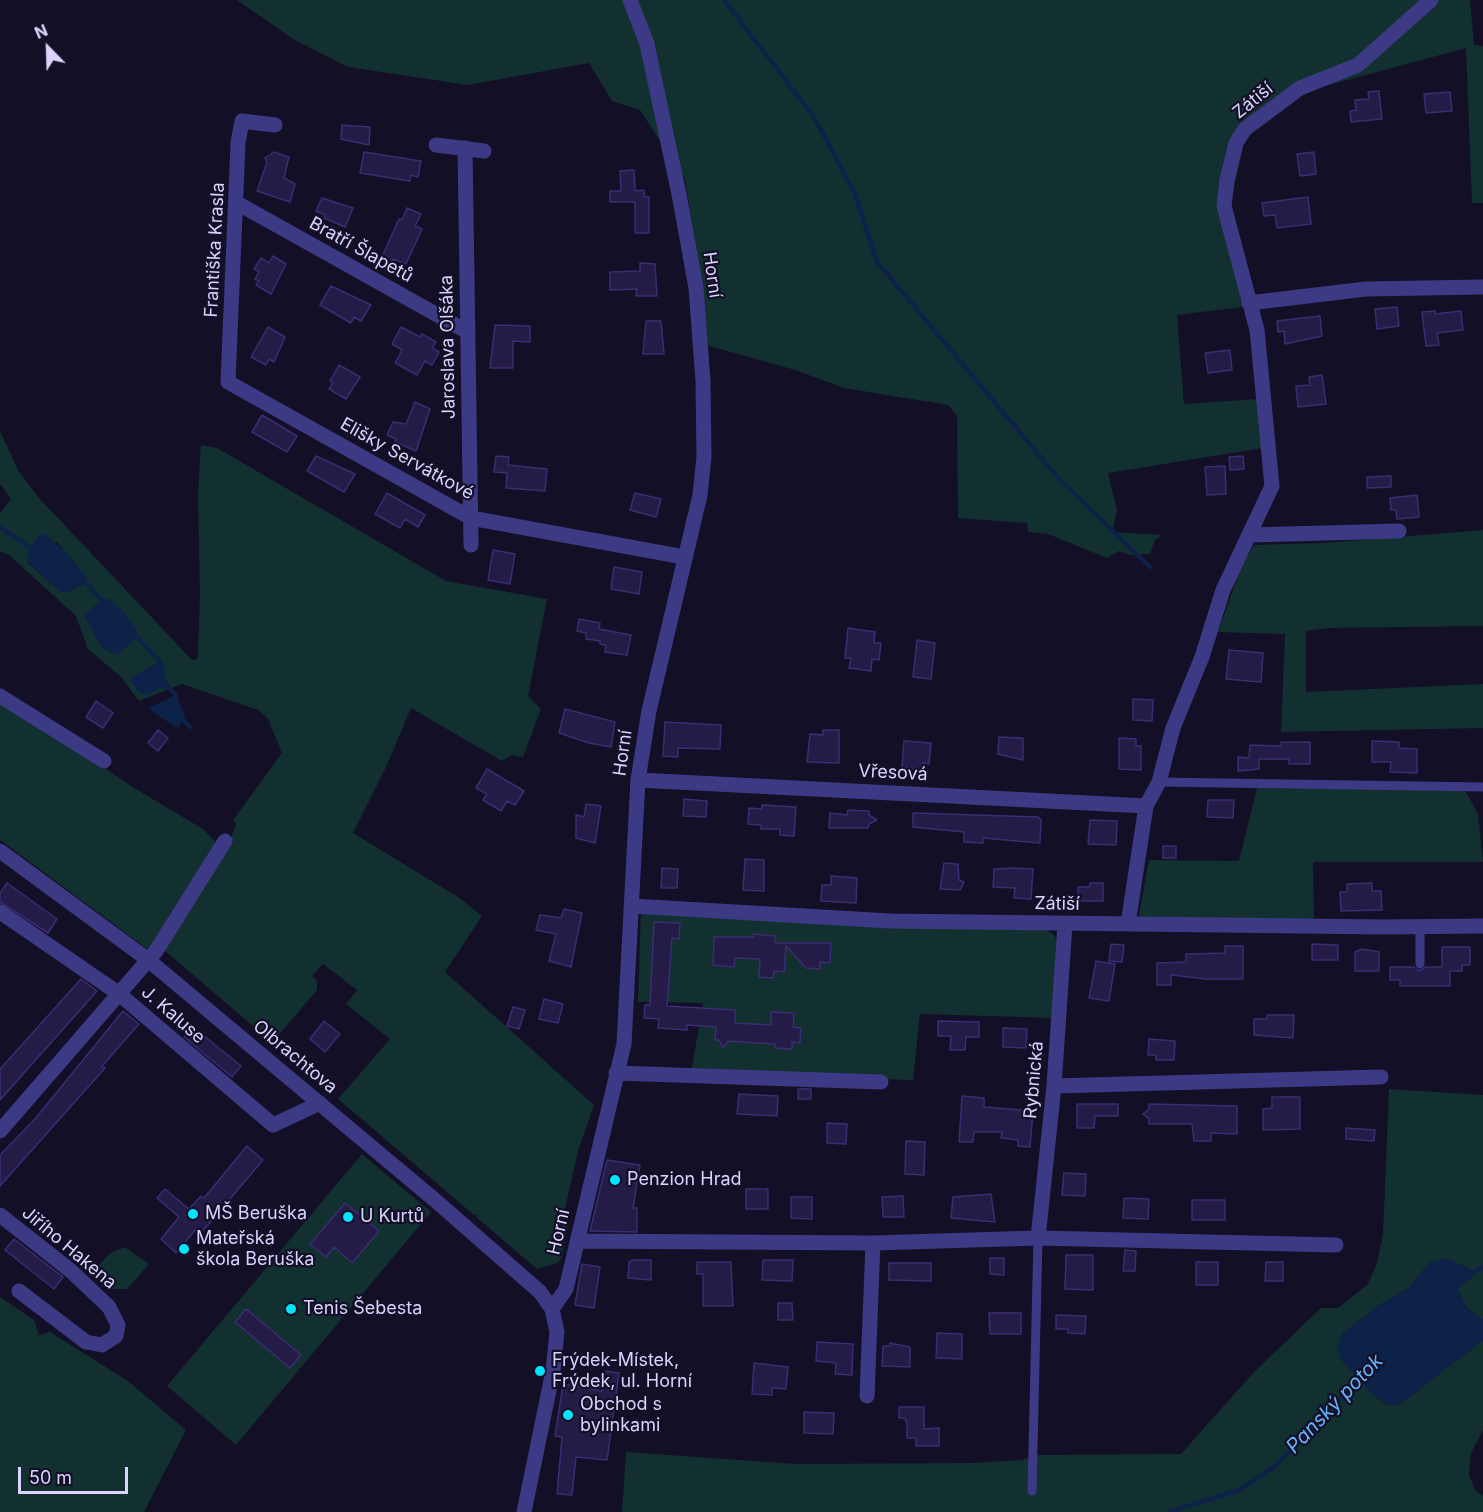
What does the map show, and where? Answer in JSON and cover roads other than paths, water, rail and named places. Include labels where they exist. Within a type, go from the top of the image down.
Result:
[{"type":"street","name":"Horní","points":[[552,1309],[566,1289],[624,1044],[638,780],[649,711],[700,495],[704,457],[703,381],[696,288],[679,194],[647,44],[630,0]]},
{"type":"street","name":"Zátiší","points":[[1128,924],[1146,806],[1159,782],[1173,728],[1202,657],[1223,590],[1272,486],[1257,330],[1224,206],[1234,153],[1245,129],[1300,88],[1358,65],[1431,0]]},
{"type":"street","name":"Františka Krasla","points":[[228,382],[238,143],[242,121],[276,125]]},
{"type":"street","points":[[436,145],[484,151]]},
{"type":"street","name":"Jaroslava Olšáka","points":[[465,148],[471,546]]},
{"type":"street","name":"Bratří Šlapetů","points":[[237,203],[466,331]]},
{"type":"street","points":[[1249,303],[1366,289],[1483,287]]},
{"type":"street","name":"Elišky Servátkové","points":[[228,382],[471,518],[684,557]]},
{"type":"street","points":[[1250,535],[1399,531]]},
{"type":"street","points":[[0,696],[104,761]]},
{"type":"street","name":"Vřesová","points":[[638,780],[1146,806]]},
{"type":"street","points":[[0,1131],[156,951],[225,841]]},
{"type":"street","name":"Olbrachtova","points":[[0,851],[147,959],[540,1292],[552,1309]]},
{"type":"street","name":"Zátiší","points":[[632,906],[890,921],[1483,926]]},
{"type":"street","name":"J. Kaluse","points":[[0,912],[118,993],[273,1125],[320,1104]]},
{"type":"street","name":"Rybnická","points":[[1038,1238],[1054,1086],[1065,924]]},
{"type":"street","points":[[616,1073],[881,1082]]},
{"type":"street","points":[[1054,1086],[1381,1077]]},
{"type":"street","name":"Jiřího Hakena","points":[[0,1215],[71,1271],[109,1307],[118,1324],[116,1336],[102,1345],[87,1342],[19,1291]]},
{"type":"street","points":[[577,1241],[873,1243],[1038,1238],[1336,1245]]},
{"type":"street","points":[[867,1396],[873,1243]]},
{"type":"street","points":[[524,1512],[553,1371],[557,1332],[552,1309]]},
{"type":"lane","points":[[1159,782],[1483,787]]},
{"type":"lane","points":[[1419,927],[1420,964]]},
{"type":"lane","points":[[1032,1491],[1038,1238]]},
{"type":"water","points":[[45,534],[69,555],[86,577],[87,582],[68,593],[61,592],[27,561],[30,548],[38,536]]},
{"type":"water","points":[[108,598],[124,612],[136,629],[137,637],[117,655],[103,649],[84,616],[102,599]]},
{"type":"water","points":[[160,661],[163,662],[167,682],[164,687],[145,695],[139,692],[130,680],[132,677]]},
{"type":"water","points":[[176,695],[185,715],[179,727],[175,727],[148,708]]},
{"type":"water","points":[[1445,1258],[1474,1270],[1474,1275],[1457,1289],[1467,1308],[1483,1320],[1483,1340],[1400,1404],[1388,1405],[1376,1397],[1342,1361],[1337,1348],[1342,1334],[1381,1304],[1408,1289],[1430,1262]]},
{"type":"waterway","points":[[724,0],[814,117],[855,194],[877,262],[1059,479],[1150,567]]},
{"type":"waterway","points":[[0,527],[35,551]]},
{"type":"waterway","points":[[83,580],[106,604]]},
{"type":"waterway","points":[[134,634],[160,661],[161,666]]},
{"type":"waterway","points":[[164,683],[176,695],[176,699]]},
{"type":"waterway","points":[[180,716],[190,727]]},
{"type":"waterway","name":"Panský potok","points":[[1470,1275],[1483,1267]]},
{"type":"waterway","name":"Panský potok","points":[[1169,1512],[1239,1490],[1274,1467],[1364,1374]]},
{"type":"place","name":"Penzion Hrad","points":[[615,1180]]},
{"type":"place","name":"MŠ Beruška","points":[[193,1214]]},
{"type":"place","name":"U Kurtů","points":[[348,1217]]},
{"type":"place","name":"Mateřská škola Beruška","points":[[184,1249]]},
{"type":"place","name":"Tenis Šebesta","points":[[291,1309]]},
{"type":"place","name":"Frýdek-Místek, Frýdek, ul. Horní","points":[[540,1371]]},
{"type":"place","name":"Obchod s bylinkami","points":[[568,1415]]}]
